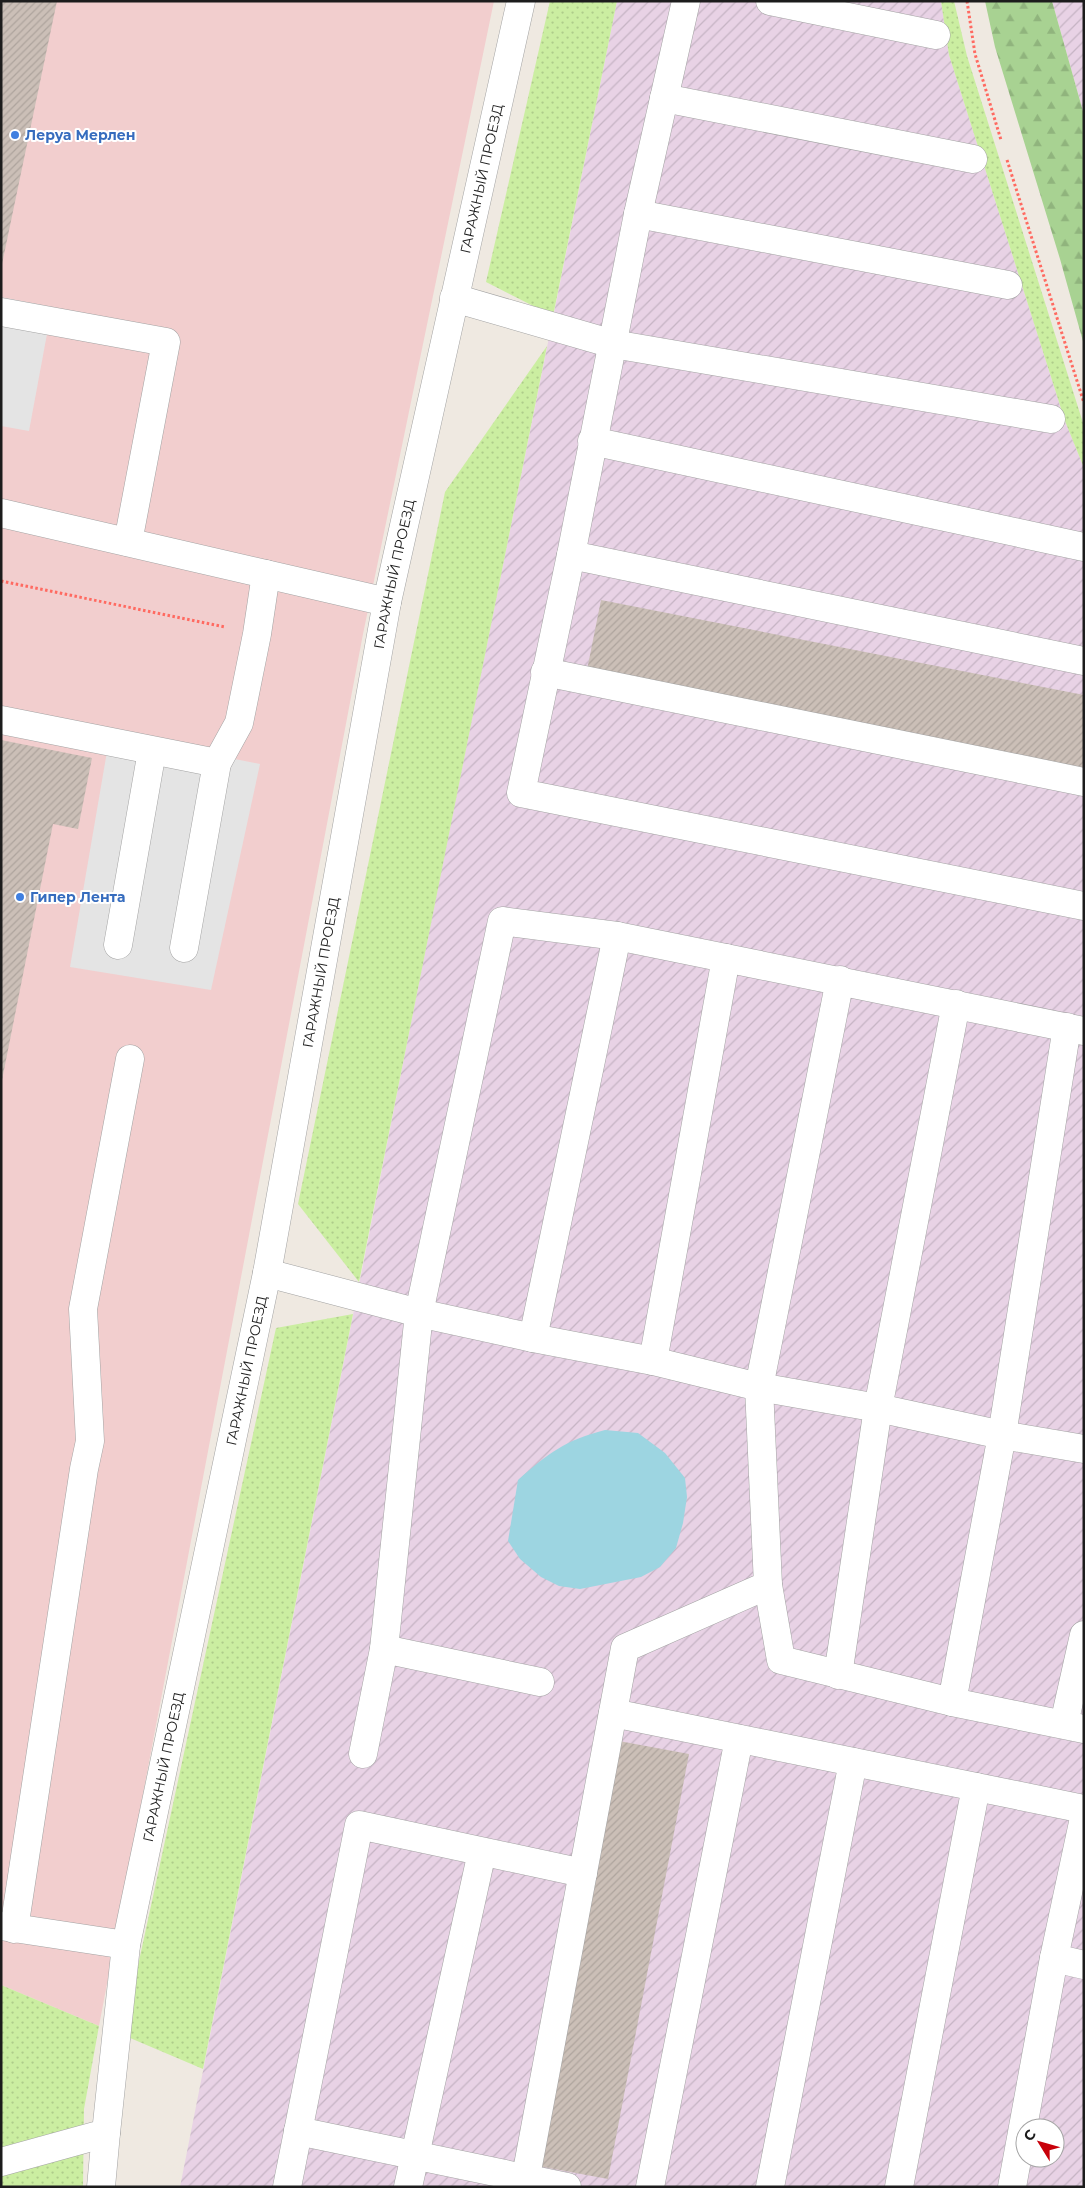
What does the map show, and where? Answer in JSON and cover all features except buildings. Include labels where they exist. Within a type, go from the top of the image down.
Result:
[{"type":"lane","name":"ГАРАЖНЫЙ ПРОЕЗД","points":[[101,2187],[126,1945],[267,1273],[387,602],[521,1]]},
{"type":"lane","points":[[686,1],[638,214],[571,555],[521,793],[1084,906]]},
{"type":"lane","points":[[770,1],[936,35]]},
{"type":"lane","points":[[664,98],[973,159]]},
{"type":"lane","points":[[638,214],[1008,284]]},
{"type":"lane","points":[[454,298],[613,344],[1051,419]]},
{"type":"lane","points":[[1,312],[166,342],[128,542]]},
{"type":"lane","points":[[592,441],[1084,546]]},
{"type":"lane","points":[[1,513],[387,602]]},
{"type":"lane","points":[[571,555],[1084,661]]},
{"type":"lane","points":[[184,948],[217,763],[239,723],[257,634],[266,574]]},
{"type":"lane","points":[[545,672],[1084,782]]},
{"type":"lane","points":[[1,720],[217,763]]},
{"type":"lane","points":[[118,945],[152,751]]},
{"type":"lane","points":[[363,1754],[384,1649],[419,1313],[502,921],[617,936],[1076,1029],[952,1702]]},
{"type":"lane","points":[[534,1338],[617,936]]},
{"type":"lane","points":[[652,1360],[726,958]]},
{"type":"lane","points":[[840,980],[759,1387],[768,1585],[781,1660],[952,1702],[1074,1727],[1084,1635]]},
{"type":"lane","points":[[838,1675],[878,1408],[956,1004]]},
{"type":"lane","points":[[126,1945],[8,1928],[90,1442],[82,1309],[130,1059]]},
{"type":"lane","points":[[267,1273],[419,1313],[534,1338],[652,1360],[759,1387],[878,1408],[1002,1435],[1084,1449]]},
{"type":"lane","points":[[525,2183],[625,1648],[768,1585]]},
{"type":"lane","points":[[384,1649],[540,1682]]},
{"type":"lane","points":[[613,1713],[1084,1808]]},
{"type":"lane","points":[[650,2187],[739,1738]]},
{"type":"lane","points":[[770,2187],[853,1762]]},
{"type":"lane","points":[[898,2187],[976,1787]]},
{"type":"lane","points":[[1012,2187],[1054,1958],[1084,1818]]},
{"type":"lane","points":[[287,2187],[359,1825],[583,1873]]},
{"type":"lane","points":[[408,2187],[482,1852]]},
{"type":"lane","points":[[1054,1958],[1084,1965]]},
{"type":"lane","points":[[298,2131],[414,2155],[525,2183],[567,2187]]},
{"type":"lane","points":[[1,2162],[106,2133]]},
{"type":"path","points":[[966,1],[975,54],[1003,146]]},
{"type":"path","points":[[1006,155],[1084,403]]},
{"type":"path","points":[[1,581],[257,634]]},
{"type":"shaded area","points":[[1,1],[494,1],[363,634],[99,2026],[1,1985]]},
{"type":"shaded area","points":[[617,1],[941,1],[949,55],[1065,421],[1084,468],[1084,2187],[180,2187],[439,882]]},
{"type":"shaded area","points":[[1052,1],[1084,1],[1084,115]]},
{"type":"shaded area","points":[[1,297],[52,307],[29,431],[1,426]]},
{"type":"shaded area","points":[[110,734],[260,764],[211,990],[70,967]]},
{"type":"green space","points":[[550,1],[617,1],[553,316],[486,282]]},
{"type":"green space","points":[[941,1],[954,1],[967,56],[1084,426],[1084,468],[1065,421],[949,55]]},
{"type":"green space","points":[[985,1],[1052,1],[1084,115],[1084,345],[1060,259],[995,47]]},
{"type":"green space","points":[[547,346],[359,1282],[298,1204],[445,492]]},
{"type":"green space","points":[[353,1314],[203,2069],[123,2035],[276,1328]]},
{"type":"green space","points":[[1,1985],[99,2026],[84,2109],[83,2187],[1,2187]]},
{"type":"water","points":[[605,1430],[638,1433],[665,1453],[685,1478],[687,1497],[683,1523],[676,1548],[660,1567],[641,1577],[580,1589],[559,1586],[541,1577],[520,1559],[508,1541],[518,1480],[548,1455],[568,1443]]},
{"type":"place","name":"Леруа Мерлен","points":[[15,135]]},
{"type":"place","name":"Гипер Лента","points":[[20,897]]}]
